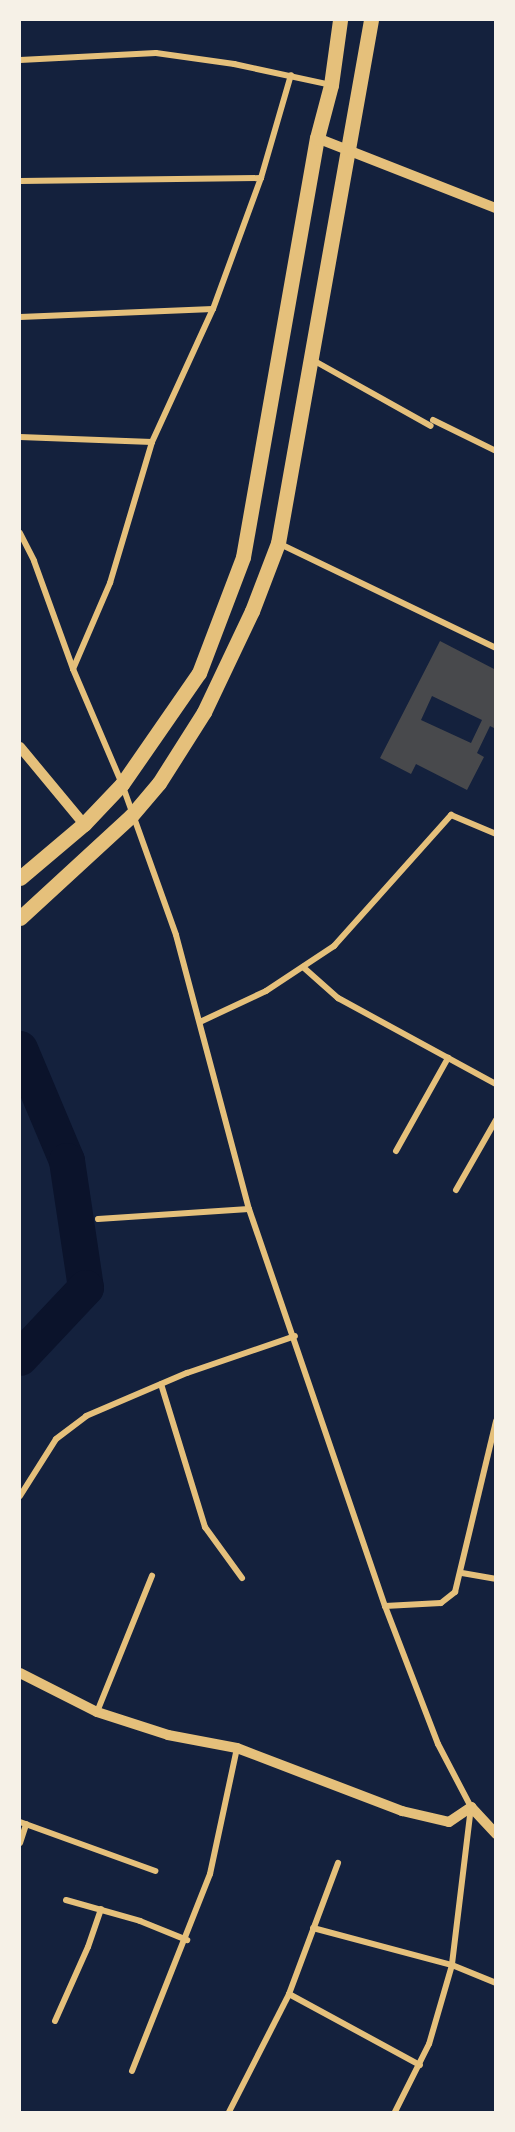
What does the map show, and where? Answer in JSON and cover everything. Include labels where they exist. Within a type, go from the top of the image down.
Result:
[{"type":"main road","points":[[20,878],[84,824],[122,784],[200,673],[243,557],[317,138],[332,85],[340,20]]},
{"type":"main road","points":[[20,918],[131,816],[159,783],[204,712],[252,611],[278,543],[371,20]]},
{"type":"street","points":[[20,60],[156,53],[291,75],[332,85]]},
{"type":"street","points":[[73,669],[110,584],[152,442],[213,309],[261,178],[291,75]]},
{"type":"street","points":[[317,138],[495,208]]},
{"type":"street","points":[[20,181],[261,178]]},
{"type":"street","points":[[20,317],[213,309]]},
{"type":"street","points":[[311,359],[432,423],[495,452]]},
{"type":"street","points":[[20,437],[152,442]]},
{"type":"street","points":[[20,533],[34,561],[73,669],[122,784],[131,816],[176,935],[202,1022],[249,1209],[296,1336],[385,1606],[433,1734],[471,1808],[495,1834]]},
{"type":"street","points":[[278,543],[495,648]]},
{"type":"street","points":[[20,747],[84,824]]},
{"type":"street","points":[[202,1022],[303,967],[334,945],[366,913],[451,815],[495,834]]},
{"type":"street","points":[[303,967],[338,998],[495,1084]]},
{"type":"street","points":[[396,1151],[448,1058]]},
{"type":"street","points":[[456,1190],[495,1120]]},
{"type":"street","points":[[98,1219],[249,1209]]},
{"type":"street","points":[[20,1496],[56,1439],[86,1416],[161,1384],[296,1336]]},
{"type":"street","points":[[161,1384],[205,1527],[242,1578]]},
{"type":"street","points":[[385,1606],[448,1600],[455,1593],[462,1573],[495,1421]]},
{"type":"street","points":[[462,1573],[495,1579]]},
{"type":"street","points":[[97,1712],[152,1576]]},
{"type":"street","points":[[20,1673],[97,1712],[168,1735],[237,1748],[427,1818],[449,1822],[471,1808]]},
{"type":"street","points":[[132,2072],[187,1940],[210,1874],[237,1748]]},
{"type":"street","points":[[395,2112],[420,2065],[452,1965],[471,1808]]},
{"type":"street","points":[[20,1843],[23,1823],[155,1871]]},
{"type":"street","points":[[229,2112],[289,1994],[338,1863]]},
{"type":"street","points":[[66,1900],[101,1909],[187,1940]]},
{"type":"street","points":[[55,2021],[88,1947],[101,1909]]},
{"type":"street","points":[[313,1928],[452,1965],[495,1983]]},
{"type":"street","points":[[289,1994],[420,2065]]},
{"type":"building","points":[[440,641],[496,670],[496,729],[490,726],[477,753],[484,757],[467,790],[416,764],[411,774],[380,758]],"holes":[[[432,696],[482,720],[471,743],[421,720]]]},
{"type":"waterway","points":[[20,1049],[67,1161],[86,1288],[20,1358]]}]
